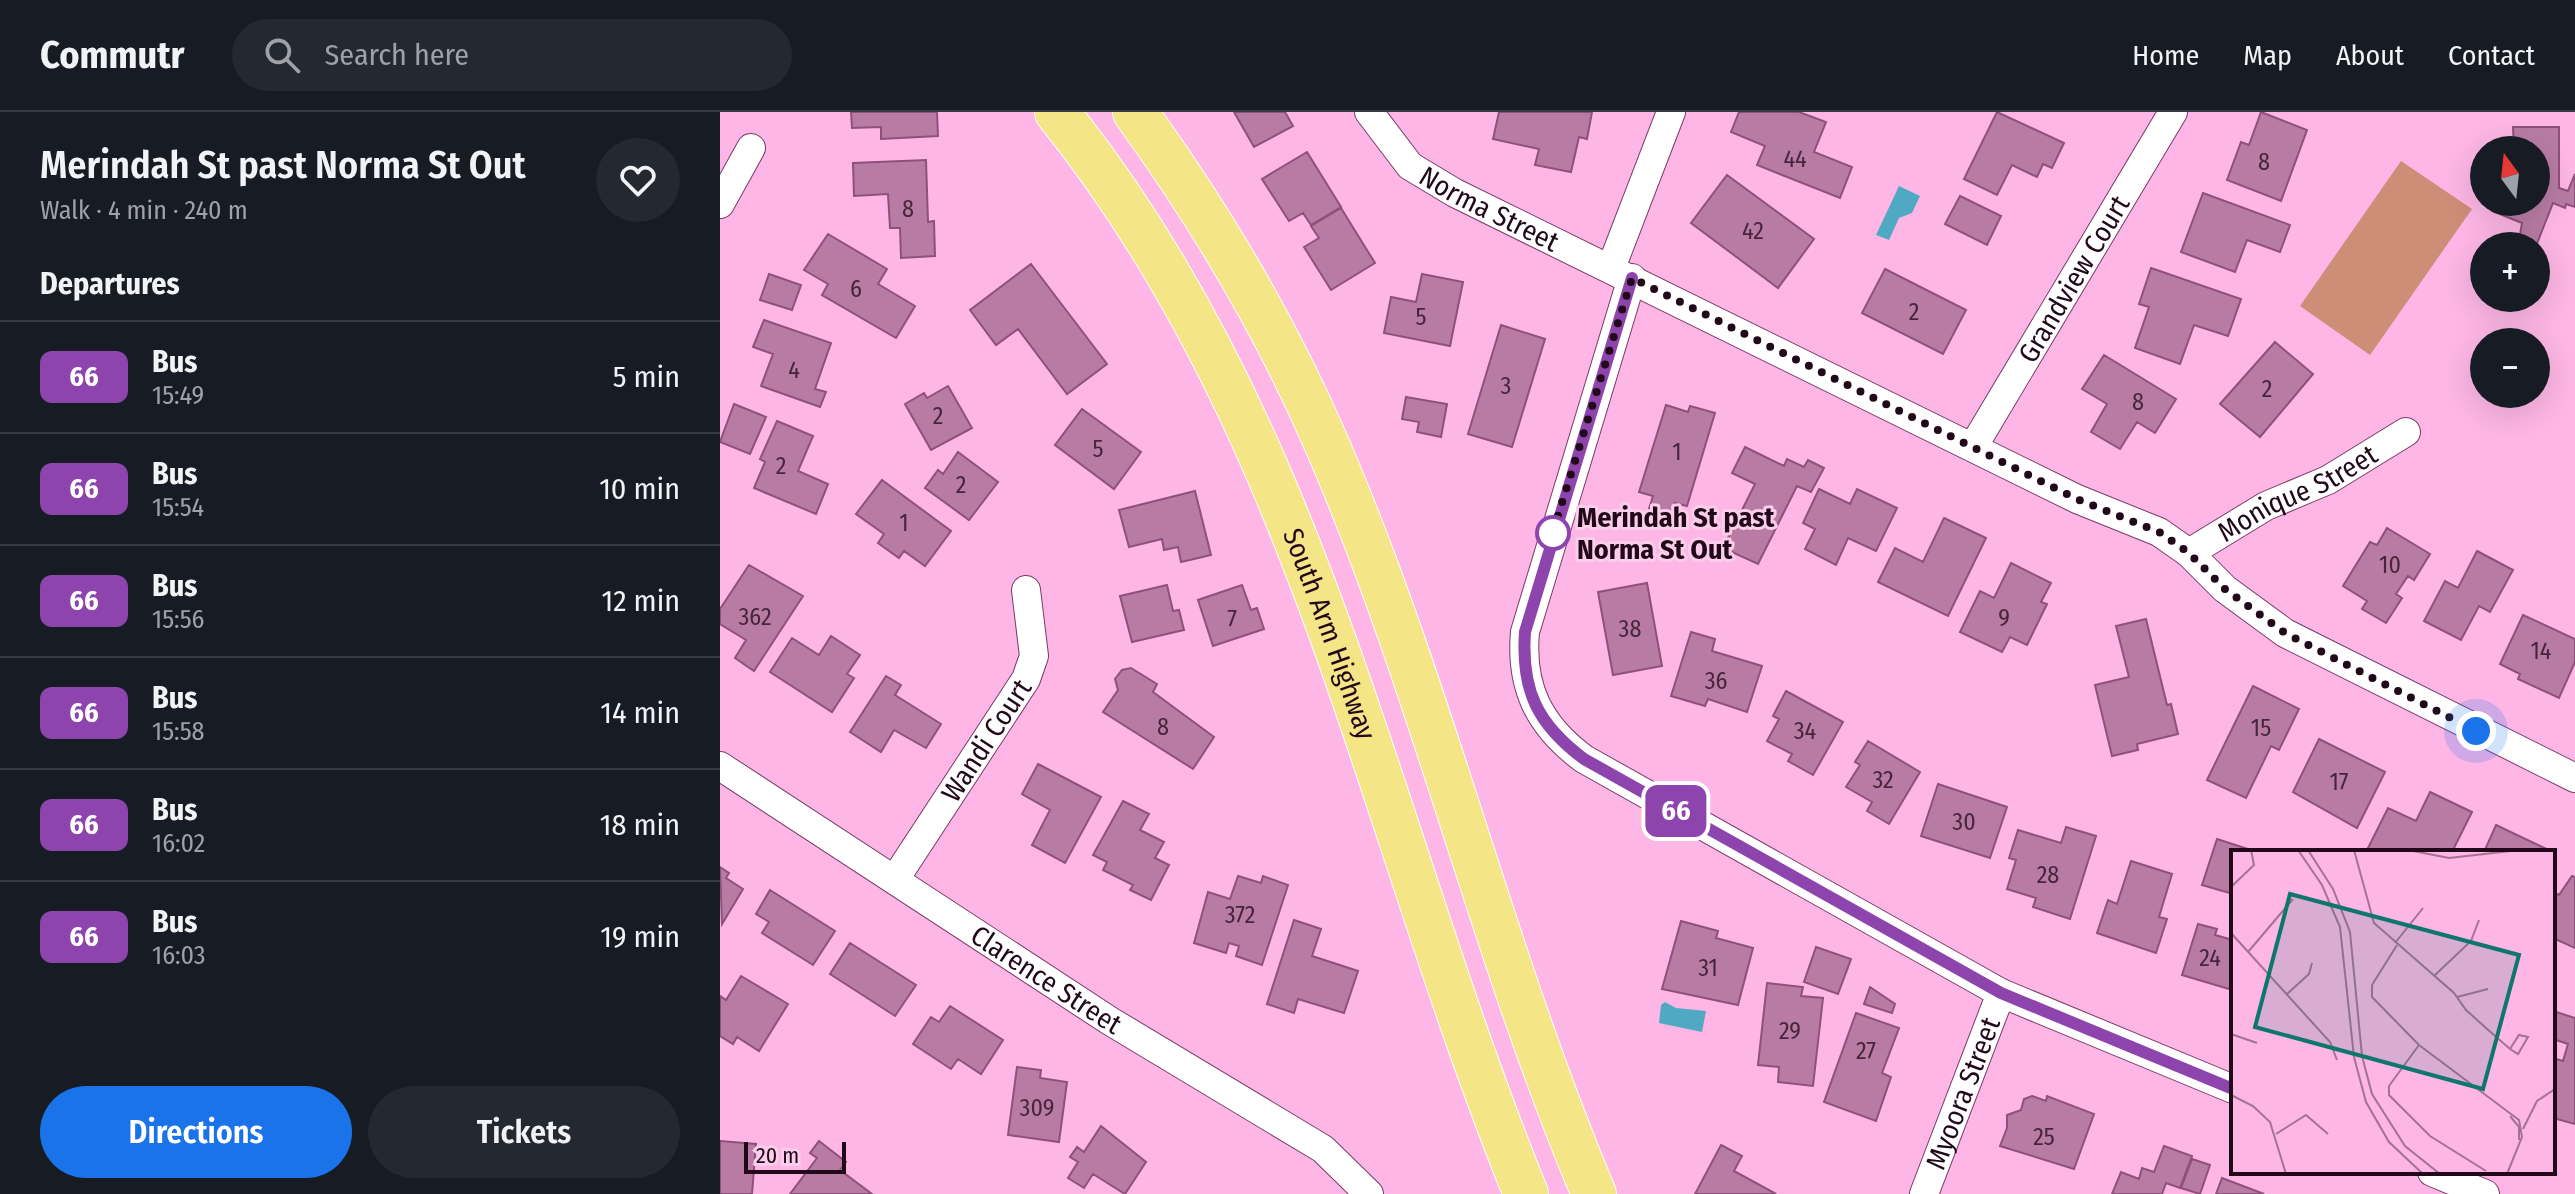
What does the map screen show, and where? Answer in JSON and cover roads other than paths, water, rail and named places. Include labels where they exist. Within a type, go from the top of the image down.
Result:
[{"type":"main road","name":"South Arm Highway","points":[[1057,112],[1106,176],[1162,262],[1223,372],[1269,468],[1336,643],[1491,1103],[1526,1194]]},
{"type":"main road","points":[[1135,112],[1184,181],[1246,281],[1328,446],[1388,601],[1548,1075],[1594,1194]]},
{"type":"street","name":"Norma Street","points":[[1369,112],[1396,151],[1421,173],[1455,193],[2077,499],[2159,532],[2189,553],[2225,589],[2285,633],[2575,778]]},
{"type":"street","points":[[1671,112],[1621,273],[1525,632],[1524,670],[1535,705],[1554,733],[1584,759],[2001,993],[2231,1088]]},
{"type":"street","name":"Grandview Court","points":[[1973,447],[2173,112]]},
{"type":"street","points":[[720,204],[751,148]]},
{"type":"street","name":"Monique Street","points":[[2189,553],[2266,506],[2328,480],[2406,432]]},
{"type":"street","name":"Wandi Court","points":[[895,879],[1026,679],[1034,656],[1026,590]]},
{"type":"street","name":"Clarence Street","points":[[720,766],[1110,1021],[1323,1149],[1369,1194]]},
{"type":"street","name":"Myoora Street","points":[[1924,1194],[2001,993]]},
{"type":"street","points":[[2437,1174],[2485,1194]]},
{"type":"water","points":[[1899,186],[1920,196],[1912,213],[1899,218],[1889,240],[1876,235]]},
{"type":"water","points":[[1665,1002],[1676,1008],[1706,1011],[1702,1032],[1659,1023],[1661,1005]]},
{"type":"place","name":"Merindah St past Norma St Out","points":[[1553,533]]}]
